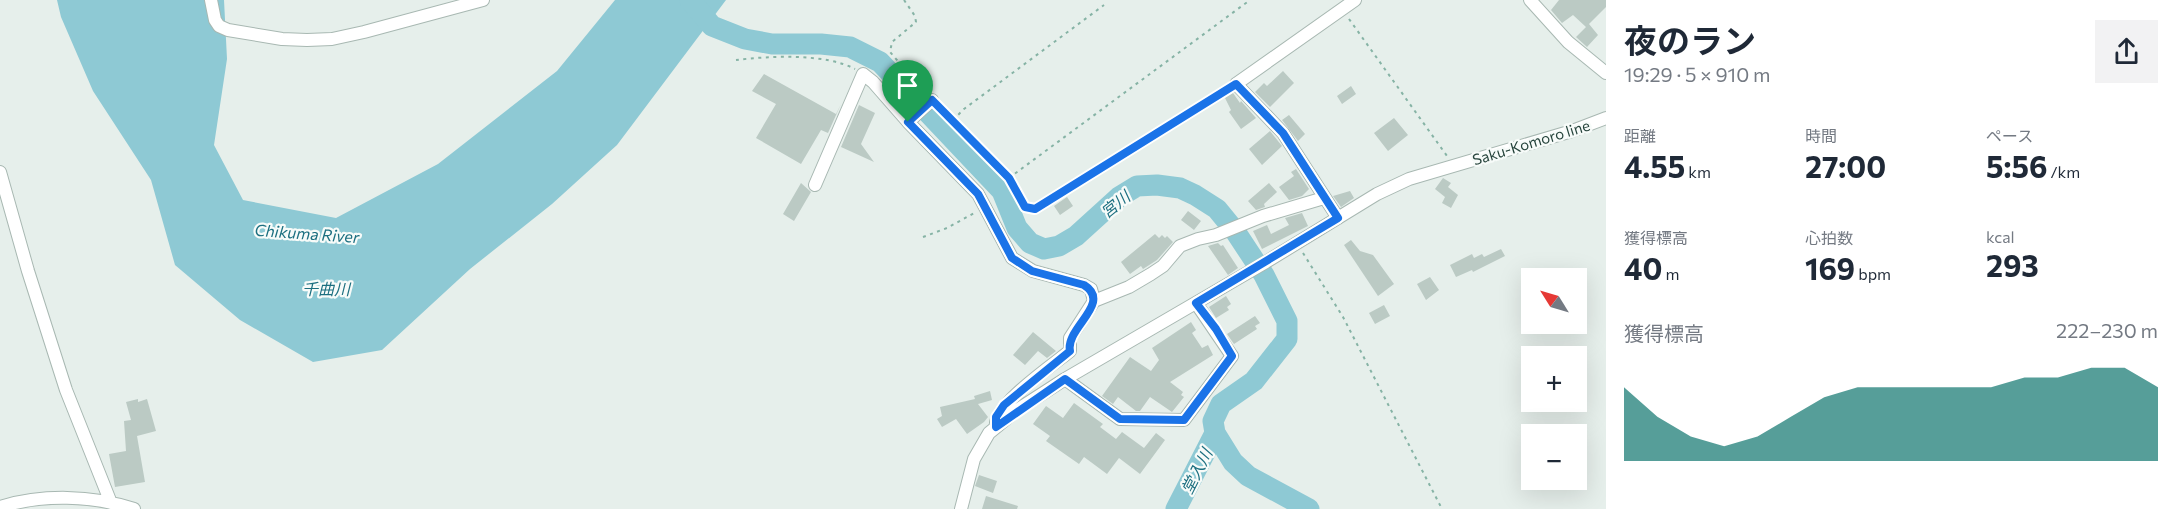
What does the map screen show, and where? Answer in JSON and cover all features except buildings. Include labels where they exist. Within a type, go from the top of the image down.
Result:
[{"type":"street","points":[[211,0],[212,11],[219,26],[228,30],[282,39],[307,40],[332,39],[364,32],[483,0]]},
{"type":"street","points":[[1338,218],[1283,133],[1236,84],[1355,0]]},
{"type":"street","points":[[1530,0],[1568,42],[1606,73]]},
{"type":"street","points":[[815,185],[863,74],[912,118],[978,194],[1004,248],[1012,258],[1032,271],[1084,285],[1091,289],[1094,301]]},
{"type":"street","points":[[912,118],[930,102]]},
{"type":"street","name":"Saku-Komoro line","points":[[996,427],[1065,379],[1266,262],[1377,194],[1409,179],[1606,118]]},
{"type":"street","points":[[0,172],[28,271],[66,390],[111,503]]},
{"type":"street","points":[[1070,351],[1070,338],[1094,301],[1130,287],[1151,274],[1162,266],[1180,246],[1239,224],[1324,198]]},
{"type":"street","points":[[1065,379],[1120,419],[1184,420],[1232,356],[1216,329],[1196,303]]},
{"type":"street","points":[[1070,351],[1088,365]]},
{"type":"street","points":[[961,509],[974,459],[983,441],[996,427],[996,417],[1004,405],[1070,351]]},
{"type":"street","points":[[0,507],[58,497],[111,503],[134,509]]},
{"type":"path","points":[[904,0],[915,16],[916,22],[892,42],[890,52],[930,102],[953,120],[1009,178],[1024,205],[1035,209],[1236,84]]},
{"type":"path","points":[[1009,178],[1250,0]]},
{"type":"path","points":[[953,120],[964,109],[1104,5]]},
{"type":"path","points":[[1341,9],[1455,166]]},
{"type":"path","points":[[736,60],[759,57],[816,59],[847,64],[863,74]]},
{"type":"path","points":[[923,237],[947,228],[986,207]]},
{"type":"path","points":[[1297,243],[1343,317],[1442,509]]},
{"type":"water","name":"千曲川","points":[[57,0],[224,0],[227,59],[214,145],[243,200],[336,218],[438,164],[557,71],[615,0],[726,0],[617,145],[552,204],[470,269],[382,350],[313,362],[240,320],[175,265],[151,180],[93,91],[61,17]]},
{"type":"waterway","name":"宮川","points":[[690,0],[712,26],[745,39],[772,44],[821,44],[850,47],[880,62],[1002,191],[1017,228],[1030,243],[1044,249],[1059,246],[1076,236],[1119,197],[1137,186],[1157,185],[1180,188],[1217,209],[1235,231],[1264,275],[1287,321],[1287,339],[1254,381],[1221,404],[1213,421],[1215,433],[1233,462],[1248,476],[1309,509]]},
{"type":"waterway","name":"堂入川","points":[[1176,509],[1215,433]]},
{"type":"route","points":[[1236,84],[1283,133],[1338,218],[1196,303],[1216,329],[1232,356],[1184,420],[1120,419],[1065,379],[1017,410],[996,427],[996,417],[1004,405],[1070,351],[1068,345],[1070,338],[1091,308],[1094,295],[1091,289],[1084,285],[1032,271],[1012,258],[1004,248],[978,194],[908,122],[932,100],[1009,178],[1025,207],[1035,209],[1236,84]]},
{"type":"water label","name":"Chikuma River","points":[[307,233]]}]
